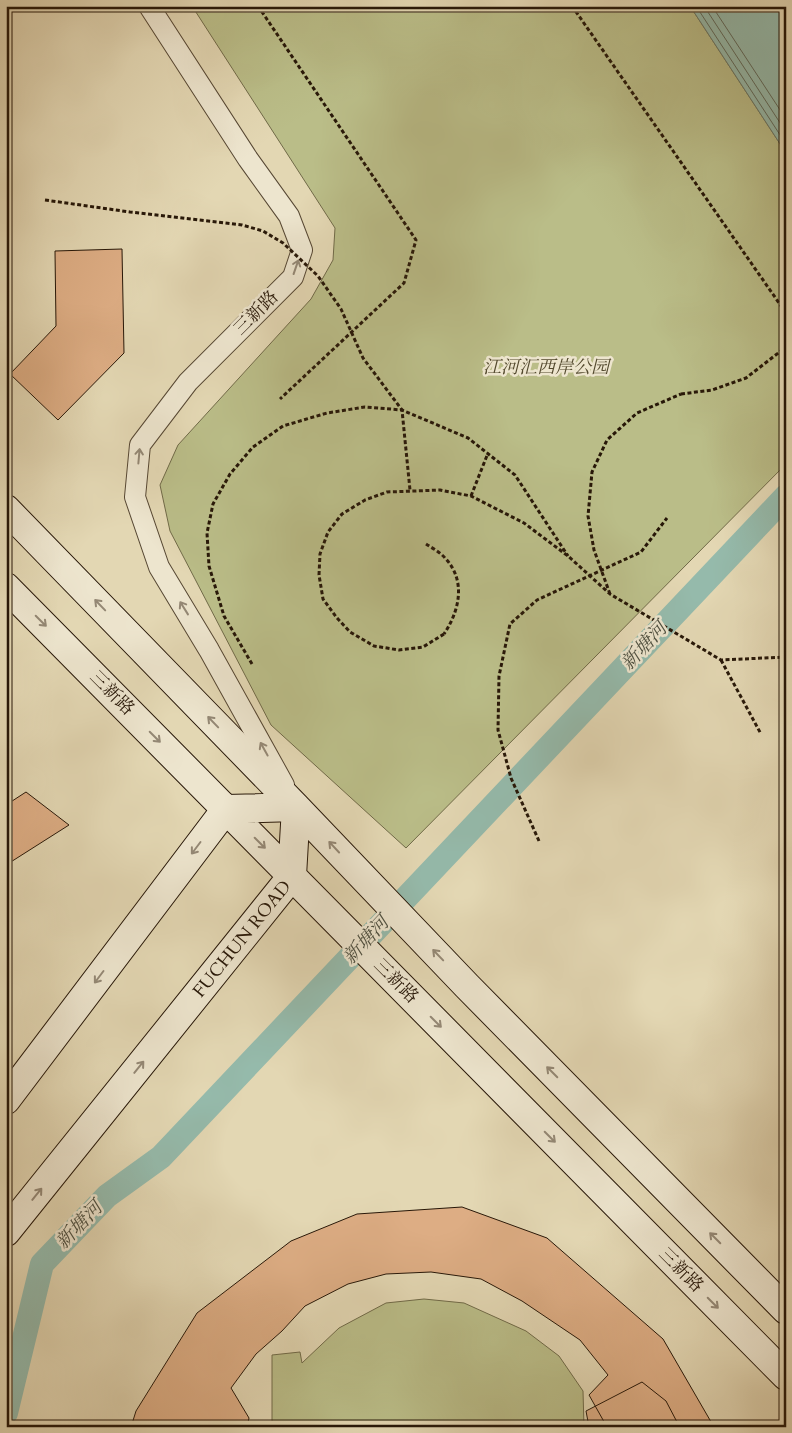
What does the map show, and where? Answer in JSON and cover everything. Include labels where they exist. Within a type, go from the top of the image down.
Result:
[{"type":"main road","name":"三新路","points":[[6,510],[786,1310]]},
{"type":"main road","name":"三新路","points":[[6,587],[786,1376]]},
{"type":"main road","points":[[6,1100],[226,809],[296,807]]},
{"type":"main road","name":"FUCHUN ROAD","points":[[6,1232],[292,876],[296,807]]},
{"type":"street","name":"三新路","points":[[149,6],[248,159],[289,216],[302,250],[293,278],[188,382],[140,445],[135,497],[159,568],[209,650],[296,807]]},
{"type":"path","points":[[258,6],[416,240],[404,283],[280,399]]},
{"type":"path","points":[[572,6],[786,313]]},
{"type":"path","points":[[45,200],[242,225],[263,231],[283,243],[318,276],[341,308],[363,358],[402,410],[410,490]]},
{"type":"path","points":[[610,594],[594,550],[588,516],[592,472],[607,440],[637,413],[681,394],[712,390],[746,378],[786,347]]},
{"type":"path","points":[[252,664],[224,616],[209,566],[208,533],[213,504],[230,474],[253,447],[283,426],[327,413],[365,407],[402,410],[468,438],[515,475],[568,556]]},
{"type":"path","points":[[471,496],[488,453]]},
{"type":"path","points":[[426,544],[445,558],[458,579],[459,601],[452,622],[444,634],[423,647],[400,650],[374,646],[350,632],[323,599],[319,574],[320,554],[328,532],[342,514],[365,500],[387,492],[440,490],[471,496],[524,523],[568,556],[610,594],[721,660],[760,734]]},
{"type":"path","points":[[539,841],[511,778],[498,730],[499,676],[510,624],[537,600],[641,552],[667,518]]},
{"type":"path","points":[[721,660],[786,657]]},
{"type":"green space","name":"江河汇西岸公园","points":[[192,6],[690,6],[786,153],[786,464],[406,848],[271,725],[170,531],[160,485],[178,445],[311,299],[333,260],[335,228]]},
{"type":"green space","points":[[424,1299],[464,1303],[526,1331],[559,1356],[583,1391],[584,1427],[272,1427],[272,1355],[300,1352],[302,1363],[339,1328],[386,1303]]},
{"type":"water","points":[[690,6],[786,6],[786,153]]},
{"type":"building","points":[[6,6],[11,8],[10,143],[6,143]]},
{"type":"building","points":[[122,249],[124,353],[58,420],[10,374],[56,326],[55,251]]},
{"type":"building","points":[[26,792],[69,825],[6,865],[6,805]]},
{"type":"building","points":[[462,1207],[547,1238],[663,1339],[714,1427],[607,1427],[589,1395],[608,1375],[580,1340],[522,1301],[481,1279],[431,1272],[386,1274],[348,1284],[305,1306],[282,1331],[256,1354],[231,1388],[249,1418],[247,1427],[131,1427],[136,1411],[197,1313],[291,1241],[357,1214]]},
{"type":"building","points":[[642,1382],[666,1401],[677,1422],[676,1427],[589,1427],[586,1411]]},
{"type":"waterway","name":"新塘河","points":[[6,1413],[42,1264],[107,1196],[161,1157],[786,496]]}]
